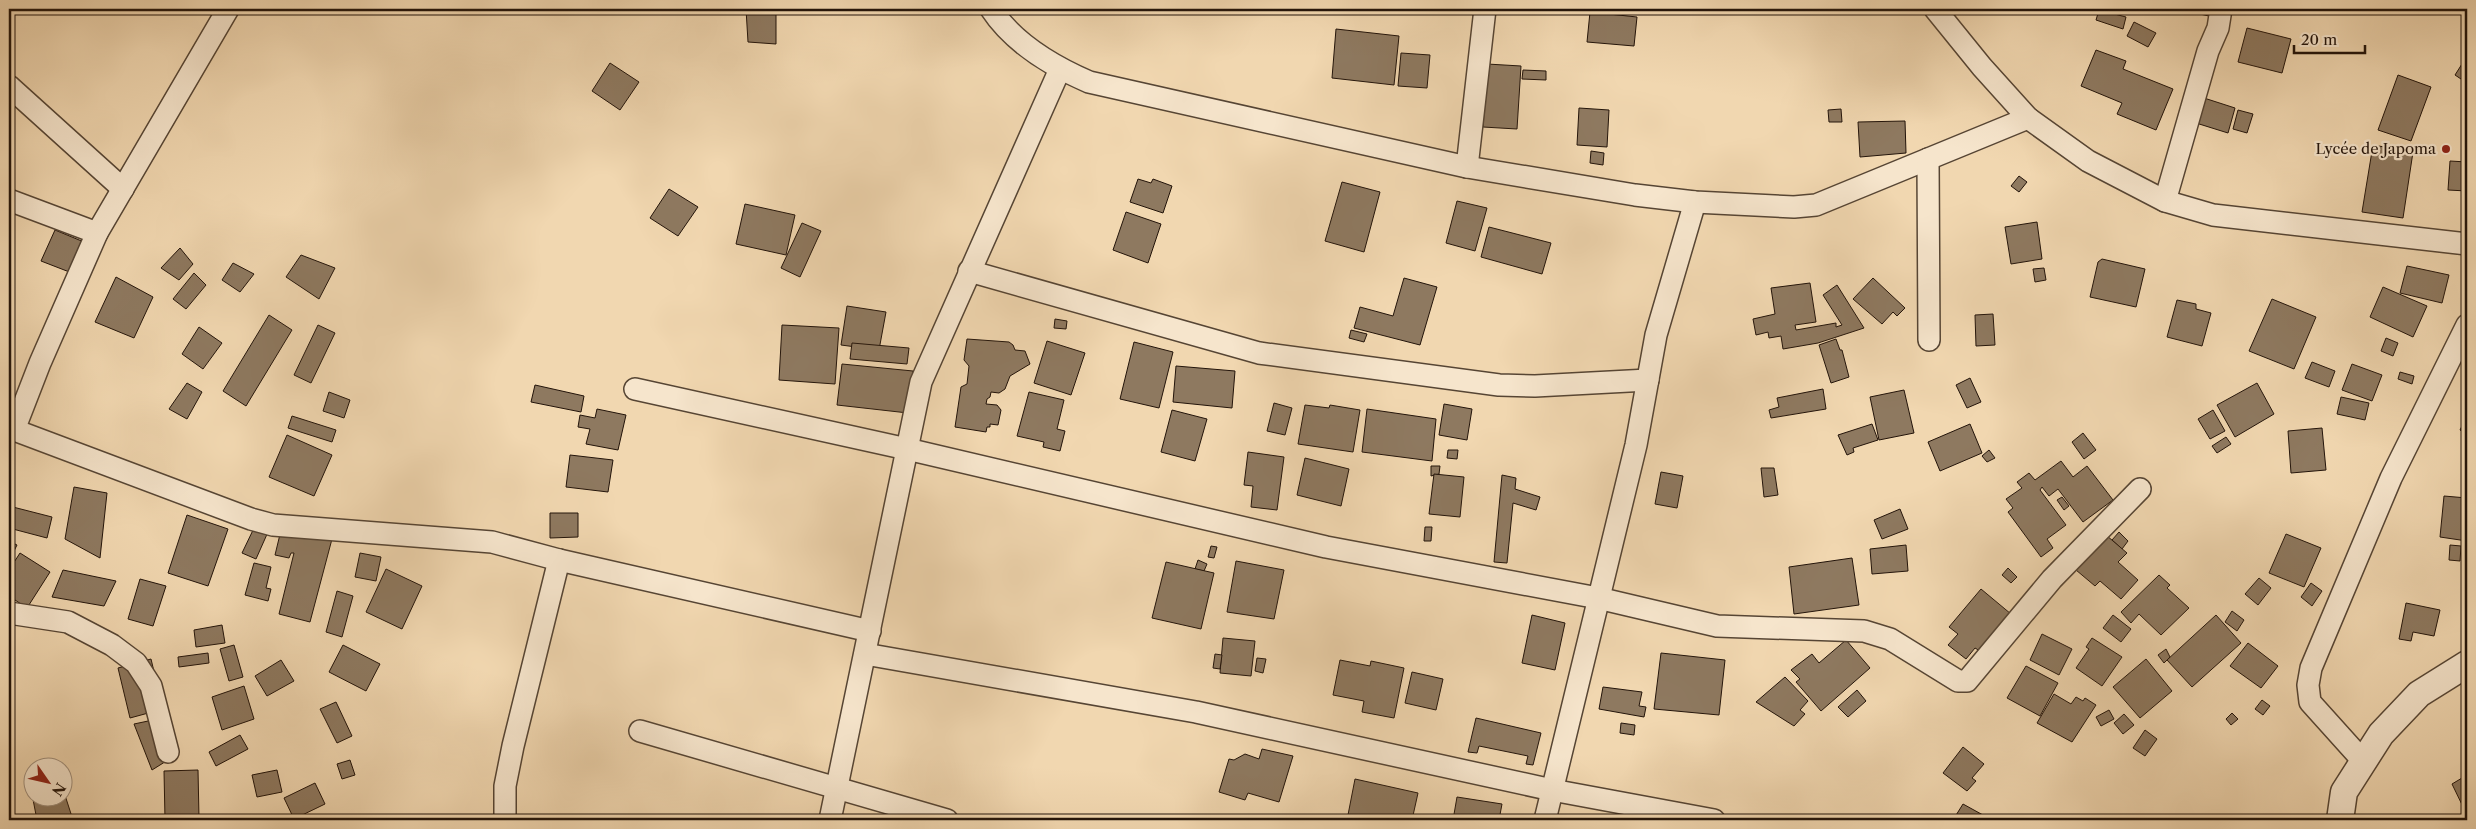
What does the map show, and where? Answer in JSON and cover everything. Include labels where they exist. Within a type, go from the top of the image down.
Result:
[{"type":"street","points":[[228,9],[97,233],[12,429],[251,519],[273,525],[492,542],[559,560],[870,631]]},
{"type":"street","points":[[991,9],[1018,40],[1060,69],[1089,82],[1467,167],[1635,195],[1695,202],[1794,207],[1816,205],[2028,118]]},
{"type":"street","points":[[1467,167],[1485,9]]},
{"type":"street","points":[[1935,9],[2028,118],[2088,161],[2165,201],[2212,215],[2467,244]]},
{"type":"street","points":[[2165,201],[2208,51],[2218,28],[2221,9]]},
{"type":"street","points":[[830,820],[921,382],[1060,69]]},
{"type":"street","points":[[9,86],[122,189]]},
{"type":"street","points":[[1928,159],[1929,340]]},
{"type":"street","points":[[9,200],[97,233]]},
{"type":"street","points":[[1545,820],[1636,445],[1656,335],[1695,202]]},
{"type":"street","points":[[969,271],[1259,352],[1499,385],[1535,386],[1648,380]]},
{"type":"street","points":[[2364,762],[2310,702],[2308,685],[2311,668],[2392,478],[2467,325]]},
{"type":"street","points":[[634,389],[907,449],[1326,547],[1598,598],[1717,626],[1864,631],[1890,639],[1951,678],[1967,681],[2052,579],[2140,489]]},
{"type":"street","points":[[505,820],[505,786],[513,746],[559,560]]},
{"type":"street","points":[[9,613],[68,622],[112,645],[136,663],[151,686],[168,752]]},
{"type":"street","points":[[865,654],[1196,712],[1552,790],[1714,820]]},
{"type":"street","points":[[2340,820],[2344,792],[2381,734],[2419,694],[2467,664]]},
{"type":"street","points":[[640,732],[947,820]]},
{"type":"building","points":[[746,9],[776,9],[776,44],[748,42]]},
{"type":"building","points":[[2177,9],[2210,9],[2209,16]]},
{"type":"building","points":[[2099,10],[2126,17],[2123,29],[2096,20]]},
{"type":"building","points":[[1590,12],[1637,17],[1634,46],[1587,42]]},
{"type":"building","points":[[2134,22],[2156,33],[2148,47],[2127,36]]},
{"type":"building","points":[[2247,28],[2291,39],[2282,73],[2238,62]]},
{"type":"building","points":[[1336,29],[1399,36],[1394,85],[1332,78]]},
{"type":"building","points":[[2096,50],[2126,61],[2123,69],[2173,89],[2156,130],[2117,114],[2122,103],[2081,86]]},
{"type":"building","points":[[1401,53],[1430,55],[1427,88],[1398,86]]},
{"type":"building","points":[[2467,56],[2467,83],[2455,75]]},
{"type":"building","points":[[610,63],[639,82],[620,110],[592,91]]},
{"type":"building","points":[[1487,64],[1521,66],[1517,129],[1483,127]]},
{"type":"building","points":[[1523,70],[1546,71],[1546,80],[1522,79]]},
{"type":"building","points":[[2398,75],[2431,87],[2411,141],[2378,130]]},
{"type":"building","points":[[2204,98],[2235,108],[2228,133],[2196,123]]},
{"type":"building","points":[[1579,108],[1609,110],[1607,147],[1577,145]]},
{"type":"building","points":[[1841,109],[1842,122],[1829,122],[1828,110]]},
{"type":"building","points":[[2238,110],[2253,114],[2247,133],[2233,129]]},
{"type":"building","points":[[1905,121],[1906,153],[1860,157],[1858,122]]},
{"type":"building","points":[[2373,145],[2413,152],[2403,218],[2362,212]]},
{"type":"building","points":[[1591,151],[1604,153],[1603,165],[1590,163]]},
{"type":"building","points":[[2450,161],[2467,162],[2467,191],[2448,190]]},
{"type":"building","points":[[2019,176],[2027,182],[2019,192],[2011,186]]},
{"type":"building","points":[[1138,179],[1151,183],[1153,179],[1172,186],[1163,213],[1130,202]]},
{"type":"building","points":[[1342,182],[1380,192],[1364,252],[1325,241]]},
{"type":"building","points":[[669,189],[698,207],[678,236],[650,218]]},
{"type":"building","points":[[1457,201],[1487,208],[1475,251],[1446,243]]},
{"type":"building","points":[[745,204],[795,215],[786,255],[736,244]]},
{"type":"building","points":[[1126,212],[1161,224],[1148,263],[1113,250]]},
{"type":"building","points":[[2037,222],[2042,259],[2011,264],[2005,227]]},
{"type":"building","points":[[802,223],[821,231],[800,277],[781,268]]},
{"type":"building","points":[[1489,227],[1551,243],[1542,274],[1481,257]]},
{"type":"building","points":[[55,230],[84,242],[72,273],[41,261]]},
{"type":"building","points":[[180,248],[193,264],[179,280],[161,268]]},
{"type":"building","points":[[301,255],[335,268],[319,299],[286,277]]},
{"type":"building","points":[[2102,259],[2145,269],[2136,307],[2090,297],[2098,262]]},
{"type":"building","points":[[233,263],[254,274],[240,292],[222,280]]},
{"type":"building","points":[[2407,266],[2449,275],[2442,303],[2400,293]]},
{"type":"building","points":[[2044,268],[2046,280],[2035,282],[2033,269]]},
{"type":"building","points":[[194,273],[206,285],[186,309],[173,299]]},
{"type":"building","points":[[116,277],[153,297],[134,338],[95,322]]},
{"type":"building","points":[[1404,278],[1437,287],[1420,345],[1354,328],[1360,307],[1393,316]]},
{"type":"building","points":[[1873,278],[1905,308],[1897,316],[1893,312],[1882,324],[1853,299]]},
{"type":"building","points":[[1810,283],[1816,322],[1795,325],[1796,330],[1836,323],[1836,327],[1842,325],[1823,295],[1837,285],[1864,328],[1818,343],[1783,349],[1781,336],[1769,338],[1768,332],[1756,335],[1753,319],[1775,314],[1771,288]]},
{"type":"building","points":[[2383,287],[2427,306],[2413,337],[2370,317]]},
{"type":"building","points":[[2272,299],[2316,317],[2294,369],[2249,351]]},
{"type":"building","points":[[2177,300],[2196,304],[2196,309],[2211,313],[2202,346],[2167,337]]},
{"type":"building","points":[[847,306],[886,312],[879,350],[841,345]]},
{"type":"building","points":[[1993,314],[1995,345],[1976,346],[1975,315]]},
{"type":"building","points":[[269,315],[292,330],[246,406],[223,391]]},
{"type":"building","points":[[1055,319],[1067,321],[1066,329],[1054,328]]},
{"type":"building","points":[[318,325],[335,333],[311,383],[294,375]]},
{"type":"building","points":[[782,325],[839,328],[835,384],[779,380]]},
{"type":"building","points":[[199,327],[222,343],[203,369],[182,354]]},
{"type":"building","points":[[1351,330],[1367,334],[1364,342],[1349,338]]},
{"type":"building","points":[[2386,338],[2398,343],[2393,356],[2381,351]]},
{"type":"building","points":[[967,339],[1009,342],[1015,350],[1025,351],[1030,364],[1010,376],[1005,389],[999,393],[991,392],[986,404],[997,405],[1001,410],[998,425],[990,424],[986,432],[955,427],[961,387],[967,384],[969,366],[964,360]]},
{"type":"building","points":[[1836,339],[1840,350],[1842,350],[1849,377],[1831,383],[1819,345]]},
{"type":"building","points":[[1047,341],[1085,353],[1071,395],[1034,383]]},
{"type":"building","points":[[1134,342],[1173,352],[1159,408],[1120,399]]},
{"type":"building","points":[[852,343],[909,348],[907,364],[850,359]]},
{"type":"building","points":[[2312,362],[2335,371],[2329,387],[2305,378]]},
{"type":"building","points":[[842,364],[913,371],[908,413],[837,405]]},
{"type":"building","points":[[2352,364],[2382,375],[2372,401],[2342,390]]},
{"type":"building","points":[[1176,366],[1235,371],[1232,408],[1173,402]]},
{"type":"building","points":[[2400,372],[2414,376],[2412,384],[2398,379]]},
{"type":"building","points":[[1970,378],[1981,402],[1967,408],[1956,385]]},
{"type":"building","points":[[187,383],[202,392],[187,419],[169,409]]},
{"type":"building","points":[[2257,383],[2274,414],[2235,437],[2217,405]]},
{"type":"building","points":[[535,385],[584,396],[581,412],[531,402]]},
{"type":"building","points":[[1823,389],[1826,409],[1771,418],[1769,410],[1779,407],[1777,398]]},
{"type":"building","points":[[1904,390],[1914,433],[1879,440],[1870,397]]},
{"type":"building","points":[[329,392],[350,400],[344,418],[323,411]]},
{"type":"building","points":[[1029,392],[1064,400],[1057,429],[1065,431],[1060,451],[1043,447],[1044,442],[1017,436]]},
{"type":"building","points":[[2341,397],[2369,403],[2365,420],[2337,414]]},
{"type":"building","points":[[1274,403],[1292,408],[1285,435],[1267,431]]},
{"type":"building","points":[[1444,404],[1472,409],[1467,440],[1439,435]]},
{"type":"building","points":[[1305,405],[1329,408],[1330,405],[1360,410],[1353,452],[1298,444]]},
{"type":"building","points":[[597,409],[626,415],[618,450],[586,444],[590,429],[578,427],[580,415],[595,418]]},
{"type":"building","points":[[1367,409],[1436,419],[1432,461],[1362,452]]},
{"type":"building","points":[[1172,410],[1207,419],[1195,461],[1161,452]]},
{"type":"building","points":[[2213,410],[2225,431],[2210,439],[2198,419]]},
{"type":"building","points":[[292,416],[336,430],[332,442],[288,428]]},
{"type":"building","points":[[2467,416],[2467,434],[2460,430]]},
{"type":"building","points":[[1872,424],[1878,440],[1853,448],[1854,452],[1847,455],[1838,435]]},
{"type":"building","points":[[1970,424],[1982,453],[1940,471],[1928,442]]},
{"type":"building","points":[[2322,428],[2326,470],[2291,473],[2288,431]]},
{"type":"building","points":[[2083,433],[2096,450],[2084,459],[2072,442]]},
{"type":"building","points":[[287,435],[332,455],[314,496],[269,477]]},
{"type":"building","points":[[2226,437],[2231,444],[2217,453],[2212,446]]},
{"type":"building","points":[[1448,450],[1458,450],[1457,459],[1447,458]]},
{"type":"building","points":[[1989,450],[1995,458],[1987,462],[1982,456]]},
{"type":"building","points":[[1248,452],[1284,457],[1277,510],[1251,507],[1253,486],[1244,485]]},
{"type":"building","points":[[570,455],[613,460],[608,492],[566,487]]},
{"type":"building","points":[[1305,458],[1349,469],[1341,506],[1297,495]]},
{"type":"building","points":[[2061,461],[2073,477],[2087,466],[2113,500],[2083,522],[2058,489],[2049,496],[2042,487],[2040,490],[2066,525],[2047,539],[2053,548],[2041,557],[2008,512],[2013,508],[2006,499],[2022,488],[2017,482],[2029,473],[2035,480]]},
{"type":"building","points":[[1431,466],[1440,466],[1439,474],[1431,476]]},
{"type":"building","points":[[1761,468],[1774,468],[1778,495],[1764,497]]},
{"type":"building","points":[[1661,472],[1683,476],[1677,508],[1655,504]]},
{"type":"building","points":[[1434,474],[1464,477],[1460,517],[1429,514]]},
{"type":"building","points":[[1502,475],[1516,478],[1515,489],[1540,497],[1536,510],[1513,503],[1507,563],[1494,562]]},
{"type":"building","points":[[74,487],[107,493],[100,558],[65,539]]},
{"type":"building","points":[[2444,496],[2467,498],[2467,541],[2440,537]]},
{"type":"building","points":[[2062,497],[2069,506],[2064,510],[2057,500]]},
{"type":"building","points":[[9,506],[52,517],[47,538],[9,528]]},
{"type":"building","points":[[1900,509],[1908,529],[1882,539],[1874,520]]},
{"type":"building","points":[[550,513],[578,513],[578,537],[550,538]]},
{"type":"building","points":[[187,515],[228,529],[208,586],[168,573]]},
{"type":"building","points":[[255,526],[268,532],[256,559],[242,553]]},
{"type":"building","points":[[282,526],[332,539],[310,622],[279,614],[294,553],[291,553],[289,558],[275,555]]},
{"type":"building","points":[[1425,527],[1432,527],[1431,541],[1424,541]]},
{"type":"building","points":[[2119,532],[2128,541],[2122,549],[2112,540]]},
{"type":"building","points":[[2286,534],[2321,548],[2304,587],[2269,573]]},
{"type":"building","points":[[2106,535],[2127,553],[2118,562],[2138,580],[2121,599],[2100,581],[2095,586],[2076,570]]},
{"type":"building","points":[[9,541],[17,545],[9,561]]},
{"type":"building","points":[[1906,545],[1908,571],[1872,574],[1870,549]]},
{"type":"building","points":[[2450,545],[2461,546],[2460,561],[2449,560]]},
{"type":"building","points":[[1211,546],[1217,547],[1214,558],[1208,557]]},
{"type":"building","points":[[20,553],[50,572],[27,608],[9,596],[9,570]]},
{"type":"building","points":[[360,553],[381,557],[376,581],[355,577]]},
{"type":"building","points":[[1852,558],[1859,605],[1794,614],[1789,567]]},
{"type":"building","points":[[1198,560],[1207,564],[1204,571],[1195,569]]},
{"type":"building","points":[[1236,561],[1284,570],[1274,619],[1227,612]]},
{"type":"building","points":[[1166,562],[1214,573],[1201,629],[1152,618]]},
{"type":"building","points":[[254,563],[271,567],[266,588],[271,589],[268,601],[245,595]]},
{"type":"building","points":[[2008,568],[2017,577],[2011,583],[2002,575]]},
{"type":"building","points":[[386,569],[422,586],[402,629],[366,612]]},
{"type":"building","points":[[63,570],[116,581],[104,606],[52,597]]},
{"type":"building","points":[[2159,575],[2170,585],[2167,588],[2189,608],[2161,635],[2139,614],[2131,623],[2121,612]]},
{"type":"building","points":[[2259,578],[2271,588],[2258,605],[2245,594]]},
{"type":"building","points":[[140,579],[166,586],[153,626],[128,619]]},
{"type":"building","points":[[2311,583],[2322,591],[2312,606],[2301,597]]},
{"type":"building","points":[[1981,589],[2011,614],[1980,651],[1975,648],[1966,659],[1948,645],[1958,634],[1949,627]]},
{"type":"building","points":[[337,591],[353,596],[342,637],[326,632]]},
{"type":"building","points":[[2406,603],[2440,610],[2434,636],[2413,632],[2411,641],[2399,639]]},
{"type":"building","points":[[2232,611],[2244,620],[2237,631],[2225,622]]},
{"type":"building","points":[[1532,615],[1565,623],[1555,670],[1522,663]]},
{"type":"building","points":[[2113,615],[2131,629],[2121,642],[2103,628]]},
{"type":"building","points":[[2216,615],[2241,643],[2192,687],[2167,660]]},
{"type":"building","points":[[222,625],[225,643],[196,647],[194,630]]},
{"type":"building","points":[[2042,634],[2072,649],[2059,675],[2030,660]]},
{"type":"building","points":[[1223,638],[1255,641],[1251,676],[1220,673]]},
{"type":"building","points":[[2092,638],[2122,657],[2102,686],[2076,668],[2089,649],[2086,647]]},
{"type":"building","points":[[1846,640],[1870,668],[1821,711],[1796,682],[1800,679],[1791,670],[1812,654],[1819,663]]},
{"type":"building","points":[[2248,643],[2278,666],[2261,688],[2230,666]]},
{"type":"building","points":[[234,645],[243,677],[229,681],[220,649]]},
{"type":"building","points":[[343,645],[380,664],[366,691],[329,672]]},
{"type":"building","points":[[2166,649],[2170,657],[2164,663],[2158,655]]},
{"type":"building","points":[[208,653],[209,663],[179,667],[178,657]]},
{"type":"building","points":[[1661,653],[1725,660],[1719,715],[1654,709]]},
{"type":"building","points":[[1215,654],[1222,655],[1220,669],[1213,668]]},
{"type":"building","points":[[1257,658],[1266,659],[1263,673],[1255,671]]},
{"type":"building","points":[[151,659],[163,709],[130,718],[118,668]]},
{"type":"building","points":[[2146,659],[2172,691],[2140,718],[2113,687]]},
{"type":"building","points":[[281,660],[294,681],[267,696],[255,676]]},
{"type":"building","points":[[1340,660],[1370,666],[1371,661],[1404,668],[1394,718],[1362,712],[1364,701],[1333,695]]},
{"type":"building","points":[[2026,666],[2058,683],[2040,716],[2007,698]]},
{"type":"building","points":[[1412,672],[1443,679],[1436,710],[1405,703]]},
{"type":"building","points":[[1785,677],[1808,701],[1800,710],[1805,714],[1794,726],[1756,702]]},
{"type":"building","points":[[244,686],[254,719],[222,730],[212,697]]},
{"type":"building","points":[[1603,687],[1642,692],[1639,706],[1646,707],[1644,717],[1599,709]]},
{"type":"building","points":[[1857,690],[1866,701],[1848,717],[1838,707]]},
{"type":"building","points":[[2054,694],[2071,704],[2076,697],[2083,701],[2085,698],[2096,705],[2072,742],[2037,723]]},
{"type":"building","points":[[2262,700],[2270,706],[2263,715],[2255,709]]},
{"type":"building","points":[[336,702],[352,736],[337,743],[320,709]]},
{"type":"building","points":[[2109,710],[2114,719],[2101,726],[2096,717]]},
{"type":"building","points":[[2232,713],[2238,719],[2231,725],[2226,719]]},
{"type":"building","points":[[2124,714],[2134,725],[2123,734],[2114,723]]},
{"type":"building","points":[[167,717],[176,755],[152,770],[134,724]]},
{"type":"building","points":[[1476,718],[1541,733],[1533,765],[1526,764],[1528,756],[1479,746],[1477,753],[1468,752]]},
{"type":"building","points":[[1621,723],[1635,725],[1634,735],[1620,733]]},
{"type":"building","points":[[2145,730],[2157,739],[2145,756],[2133,748]]},
{"type":"building","points":[[240,735],[248,749],[216,766],[209,752]]},
{"type":"building","points":[[1963,747],[1984,764],[1972,778],[1976,781],[1967,791],[1943,773]]},
{"type":"building","points":[[1262,749],[1293,756],[1279,802],[1248,793],[1245,800],[1219,792],[1229,759],[1234,760],[1245,754],[1259,759]]},
{"type":"building","points":[[350,760],[355,775],[342,779],[337,764]]},
{"type":"building","points":[[198,770],[199,818],[165,819],[164,771]]},
{"type":"building","points":[[277,770],[282,792],[257,797],[252,775]]},
{"type":"building","points":[[2467,775],[2467,815],[2452,784]]},
{"type":"building","points":[[1355,779],[1418,793],[1412,820],[1347,820]]},
{"type":"building","points":[[315,783],[325,804],[294,819],[284,798]]},
{"type":"building","points":[[1457,797],[1502,804],[1499,820],[1453,820]]},
{"type":"building","points":[[1963,804],[1992,820],[1953,820]]},
{"type":"building","points":[[34,806],[68,806],[73,820],[37,820]]},
{"type":"place","name":"Lycée de Japoma","points":[[2446,149]]}]
